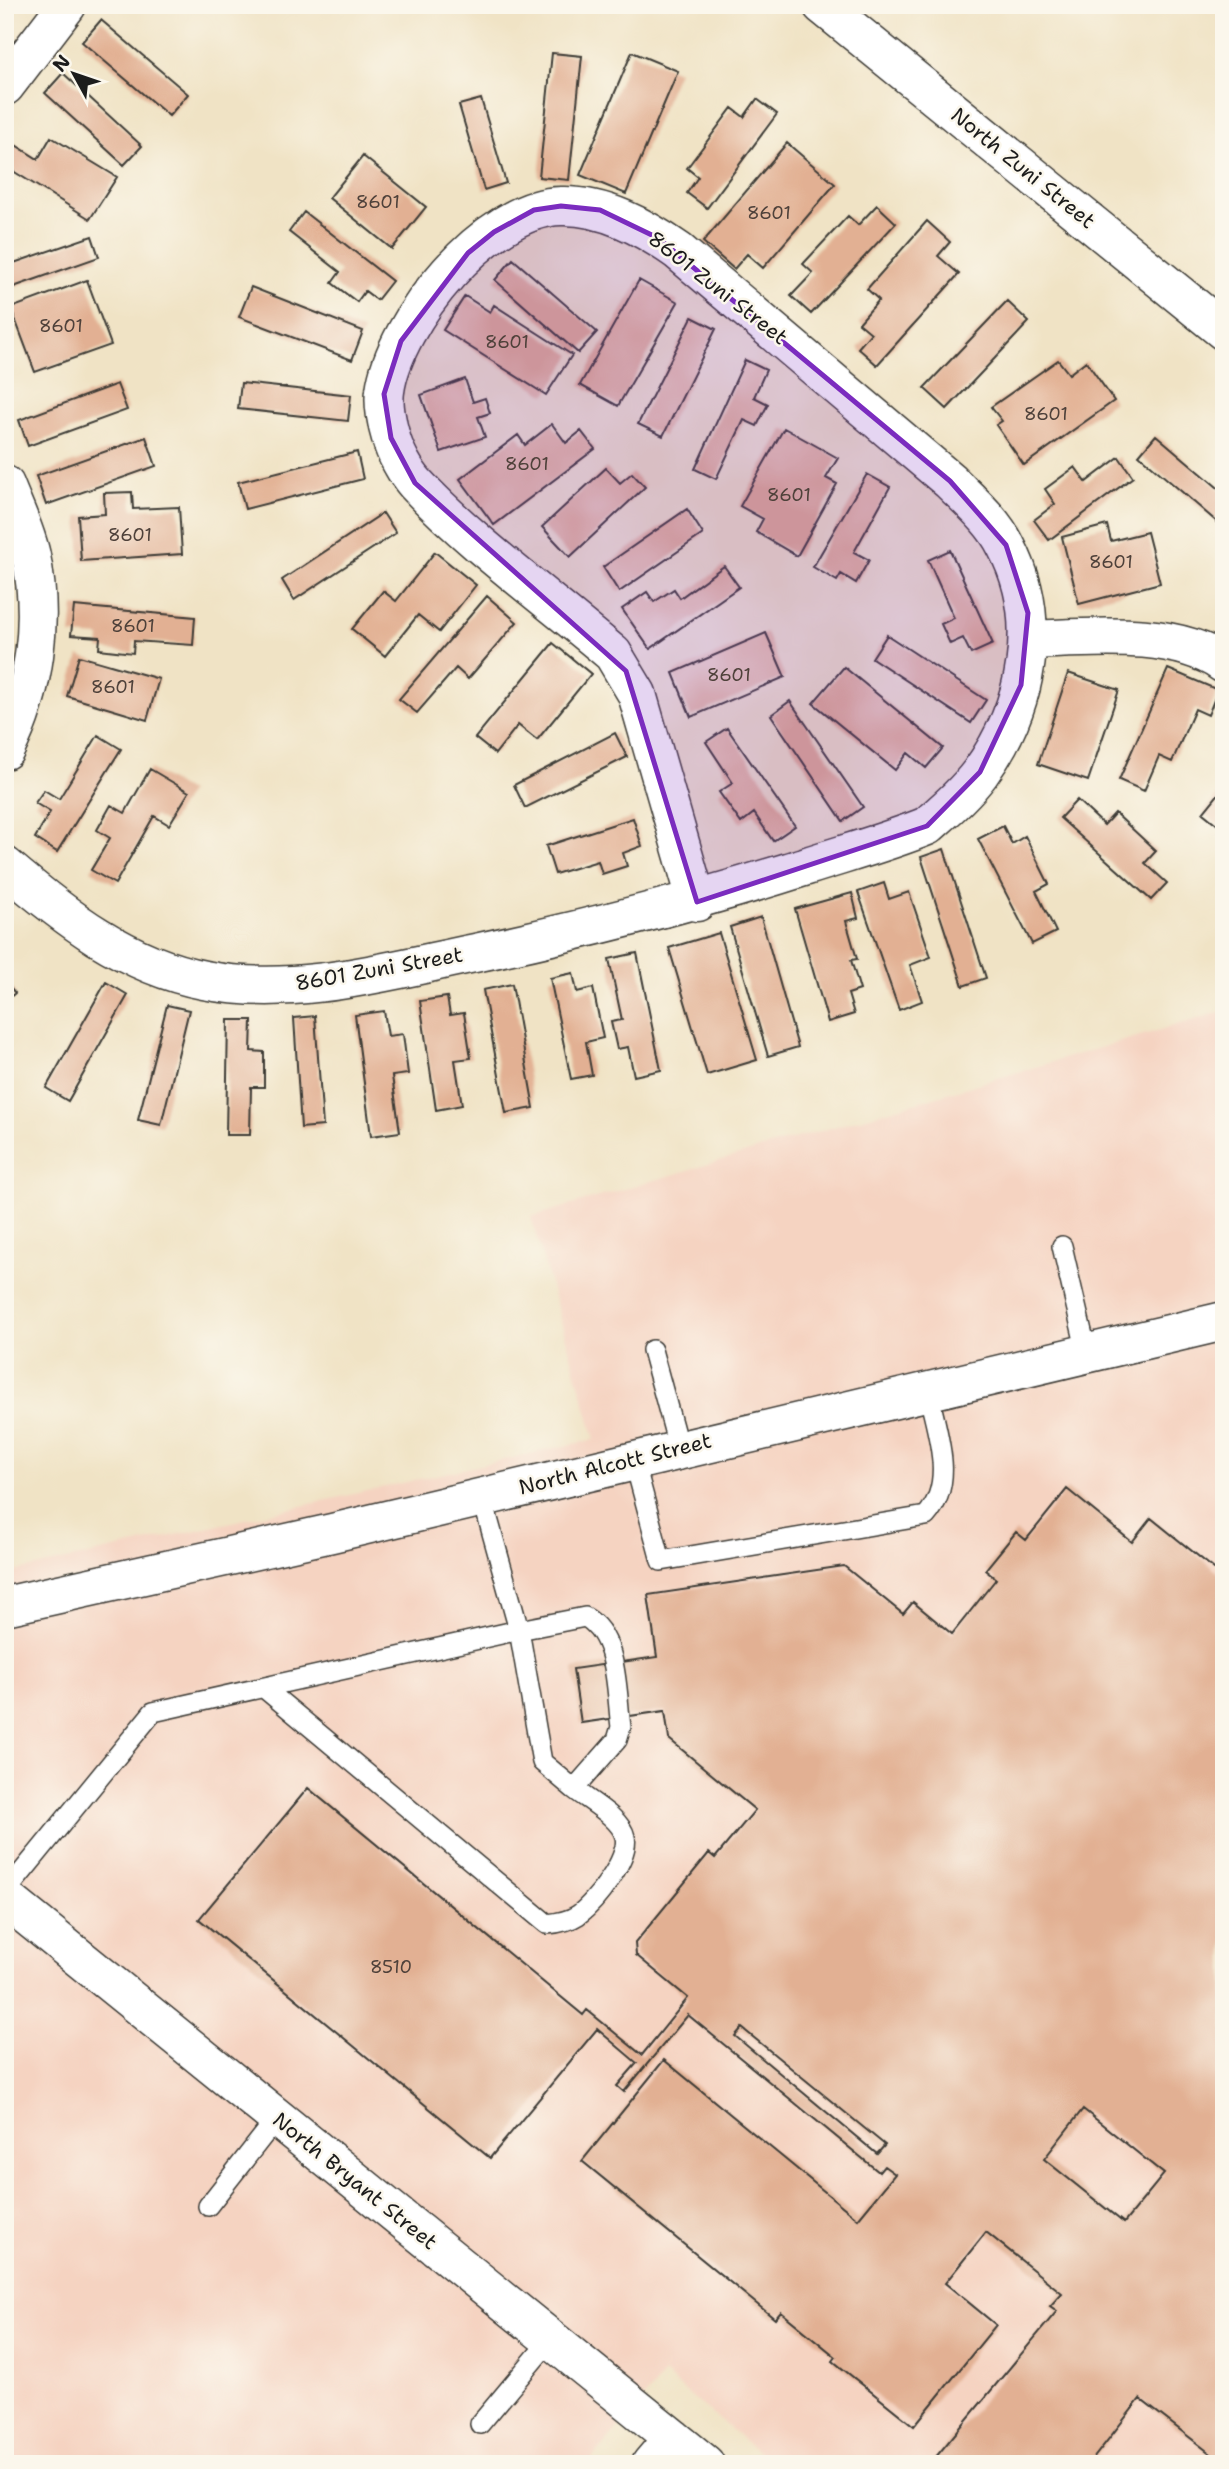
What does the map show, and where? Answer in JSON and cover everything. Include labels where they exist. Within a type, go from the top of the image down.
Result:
[{"type":"street","points":[[5,86],[40,44],[67,5]]},
{"type":"street","name":"North Zuni Street","points":[[822,5],[1224,331]]},
{"type":"street","name":"8601 Zuni Street","points":[[5,866],[87,932],[146,964],[204,981],[257,986],[303,985],[386,972],[697,901],[927,826],[956,800],[980,772],[1003,733],[1021,685],[1030,640],[1028,613],[1019,577],[1006,545],[985,516],[950,481],[678,251],[620,218],[600,210],[561,206],[534,210],[494,232],[468,253],[417,314],[401,341],[384,394],[391,439],[415,482],[613,654],[626,671],[637,694],[697,901]]},
{"type":"street","points":[[5,485],[30,553],[36,624],[29,687],[5,750]]},
{"type":"street","points":[[1030,640],[1150,640],[1198,650],[1224,664]]},
{"type":"street","name":"North Alcott Street","points":[[5,1606],[482,1497],[1224,1321]]},
{"type":"street","name":"North Bryant Street","points":[[5,1898],[551,2339],[662,2451],[705,2464]]},
{"type":"lane","points":[[1062,1246],[1087,1353]]},
{"type":"lane","points":[[652,1350],[679,1449]]},
{"type":"lane","points":[[634,1460],[661,1561],[926,1516],[936,1505],[944,1477],[928,1391]]},
{"type":"lane","points":[[264,1688],[547,1924],[580,1914],[626,1852],[625,1837],[620,1825],[542,1762],[519,1630],[482,1497]]},
{"type":"lane","points":[[5,1893],[153,1713],[585,1617],[594,1622],[606,1637],[621,1727],[617,1740],[574,1789]]},
{"type":"lane","points":[[208,2206],[278,2118]]},
{"type":"lane","points":[[480,2424],[551,2339]]},
{"type":"highlighted area","points":[[561,206],[600,210],[658,238],[950,481],[1006,545],[1028,613],[1021,685],[980,772],[927,826],[697,902],[626,671],[415,483],[391,438],[384,394],[401,341],[468,253],[494,232],[534,210]]},
{"type":"shaded area","points":[[1224,1011],[1224,2464],[773,2464],[664,2374],[588,2464],[5,2464],[5,1574],[595,1439],[531,1217]]},
{"type":"building","points":[[101,20],[188,94],[169,116],[82,42]]},
{"type":"building","points":[[632,52],[678,71],[626,194],[580,175]]},
{"type":"building","points":[[552,53],[582,56],[569,180],[539,177]]},
{"type":"building","points":[[63,73],[142,146],[124,165],[45,93]]},
{"type":"building","points":[[481,99],[506,183],[484,190],[459,105]]},
{"type":"building","points":[[757,99],[777,114],[707,208],[687,193],[698,177],[687,168],[732,108],[744,117]]},
{"type":"building","points":[[51,137],[117,177],[90,219],[5,166],[5,148],[9,141],[38,159]]},
{"type":"building","points":[[787,143],[835,184],[763,268],[747,254],[734,269],[703,242]]},
{"type":"building","points":[[363,156],[426,207],[392,249],[329,198]]},
{"type":"building","points":[[877,205],[896,223],[811,314],[791,296],[813,273],[803,264],[848,216],[858,225]]},
{"type":"building","points":[[304,212],[392,281],[377,300],[365,291],[357,302],[332,283],[340,272],[289,232]]},
{"type":"building","points":[[927,221],[950,242],[938,256],[959,274],[877,365],[858,348],[871,333],[859,323],[879,300],[867,289]]},
{"type":"building","points":[[92,236],[99,257],[5,290],[5,266]]},
{"type":"building","points":[[513,259],[597,332],[578,353],[495,280]]},
{"type":"building","points":[[87,280],[111,345],[35,372],[11,308]]},
{"type":"building","points":[[639,280],[678,302],[618,406],[580,385]]},
{"type":"building","points":[[251,287],[363,331],[352,360],[239,317]]},
{"type":"building","points":[[465,296],[490,312],[494,305],[572,355],[546,395],[443,330]]},
{"type":"building","points":[[1007,301],[1029,322],[947,409],[924,388]]},
{"type":"building","points":[[692,317],[716,329],[663,436],[638,424]]},
{"type":"building","points":[[745,360],[766,370],[754,397],[768,404],[757,426],[744,420],[716,479],[695,469]]},
{"type":"building","points":[[1058,360],[1069,374],[1086,361],[1114,401],[1024,465],[996,425],[1002,421],[991,407]]},
{"type":"building","points":[[465,379],[473,402],[485,398],[490,413],[478,417],[485,437],[441,452],[421,395]]},
{"type":"building","points":[[241,383],[351,395],[348,421],[238,409]]},
{"type":"building","points":[[117,384],[127,410],[28,446],[19,420]]},
{"type":"building","points":[[552,424],[566,443],[581,431],[595,449],[494,525],[460,479],[518,435],[525,445]]},
{"type":"building","points":[[784,428],[838,458],[826,478],[837,484],[797,556],[756,532],[763,519],[740,506]]},
{"type":"building","points":[[1156,435],[1224,493],[1224,528],[1139,455]]},
{"type":"building","points":[[146,437],[156,466],[46,505],[36,476]]},
{"type":"building","points":[[357,452],[363,479],[245,509],[238,482]]},
{"type":"building","points":[[1119,457],[1133,477],[1049,540],[1034,520],[1055,504],[1045,489],[1075,467],[1086,482]]},
{"type":"building","points":[[606,468],[620,483],[632,473],[645,487],[570,557],[542,527]]},
{"type":"building","points":[[867,474],[890,487],[854,552],[869,560],[856,583],[841,574],[837,581],[813,567]]},
{"type":"building","points":[[132,492],[133,509],[179,507],[182,554],[81,561],[78,516],[105,514],[104,493]]},
{"type":"building","points":[[687,509],[703,534],[619,592],[603,567]]},
{"type":"building","points":[[383,513],[396,533],[294,600],[282,580]]},
{"type":"building","points":[[1107,525],[1111,541],[1147,532],[1160,583],[1079,604],[1062,537]]},
{"type":"building","points":[[950,550],[993,644],[971,654],[963,638],[950,644],[941,624],[954,618],[928,560]]},
{"type":"building","points":[[435,552],[476,585],[439,632],[418,615],[385,656],[352,629],[383,591],[396,601]]},
{"type":"building","points":[[724,566],[739,587],[650,649],[622,609],[647,592],[654,602],[674,589],[680,598]]},
{"type":"building","points":[[487,596],[517,622],[468,679],[456,668],[417,713],[399,699]]},
{"type":"building","points":[[74,606],[195,617],[193,645],[134,641],[133,653],[99,649],[100,637],[71,635]]},
{"type":"building","points":[[766,633],[785,677],[691,717],[673,673]]},
{"type":"building","points":[[887,635],[986,700],[971,723],[872,658]]},
{"type":"building","points":[[553,643],[591,674],[537,740],[518,725],[495,754],[475,738]]},
{"type":"building","points":[[79,656],[159,679],[147,720],[67,696]]},
{"type":"building","points":[[844,667],[943,748],[926,768],[908,753],[895,770],[813,703]]},
{"type":"building","points":[[1168,669],[1218,690],[1208,715],[1195,709],[1172,762],[1159,756],[1144,791],[1119,780]]},
{"type":"building","points":[[1068,673],[1119,690],[1088,781],[1038,764]]},
{"type":"building","points":[[790,701],[863,807],[843,821],[771,715]]},
{"type":"building","points":[[727,728],[795,826],[773,841],[754,813],[741,823],[719,792],[733,783],[706,742]]},
{"type":"building","points":[[615,733],[627,757],[525,808],[514,785]]},
{"type":"building","points":[[98,735],[121,749],[57,852],[35,838],[50,812],[35,803],[44,790],[59,799]]},
{"type":"building","points":[[150,769],[189,792],[169,825],[154,816],[115,884],[91,870],[110,838],[97,830],[111,805],[125,813]]},
{"type":"building","points":[[1224,787],[1224,830],[1203,813]]},
{"type":"building","points":[[1077,800],[1104,825],[1115,813],[1156,851],[1145,863],[1167,883],[1151,900],[1060,818]]},
{"type":"building","points":[[633,818],[642,846],[623,853],[627,866],[602,874],[598,861],[555,874],[546,846]]},
{"type":"building","points":[[1003,826],[1012,844],[1025,836],[1049,884],[1036,891],[1056,932],[1032,944],[978,839]]},
{"type":"building","points":[[944,849],[986,978],[963,986],[921,857]]},
{"type":"building","points":[[884,883],[889,899],[909,892],[931,957],[910,965],[922,1001],[899,1010],[858,892]]},
{"type":"building","points":[[852,893],[858,918],[846,921],[857,959],[851,960],[860,990],[848,994],[854,1014],[828,1022],[795,909]]},
{"type":"building","points":[[761,917],[798,1047],[768,1056],[730,927]]},
{"type":"building","points":[[719,933],[757,1060],[707,1075],[669,948]]},
{"type":"building","points":[[637,953],[661,1070],[634,1076],[628,1047],[617,1049],[611,1022],[622,1020],[609,959]]},
{"type":"building","points":[[573,973],[577,992],[593,988],[603,1038],[586,1042],[592,1075],[571,1079],[550,978]]},
{"type":"building","points":[[5,981],[15,993],[5,1002]]},
{"type":"building","points":[[106,982],[128,995],[68,1101],[46,1088]]},
{"type":"building","points":[[512,984],[534,1108],[506,1113],[483,990]]},
{"type":"building","points":[[447,997],[450,1015],[464,1013],[471,1058],[455,1060],[462,1105],[436,1110],[420,1001]]},
{"type":"building","points":[[167,1005],[189,1010],[161,1125],[138,1120]]},
{"type":"building","points":[[384,1011],[388,1036],[403,1034],[408,1074],[392,1076],[400,1132],[371,1136],[355,1015]]},
{"type":"building","points":[[315,1016],[323,1126],[301,1128],[294,1018]]},
{"type":"building","points":[[228,1020],[252,1020],[251,1051],[264,1052],[264,1087],[251,1087],[250,1135],[226,1135]]},
{"type":"building","points":[[1067,1489],[1132,1542],[1151,1518],[1224,1577],[1224,2464],[1140,2399],[1089,2464],[930,2464],[1057,2311],[1050,2306],[1062,2293],[986,2232],[945,2283],[996,2325],[914,2426],[833,2361],[836,2357],[781,2312],[775,2319],[582,2161],[664,2060],[858,2219],[895,2174],[884,2166],[879,2172],[688,2015],[624,2092],[617,2086],[637,2063],[597,2029],[490,2158],[199,1919],[308,1788],[583,2015],[587,2010],[642,2055],[688,1998],[636,1955],[635,1943],[709,1853],[715,1858],[755,1810],[669,1739],[665,1711],[581,1723],[573,1669],[657,1657],[648,1595],[844,1566],[903,1614],[913,1602],[952,1634],[996,1579],[985,1570],[1016,1532],[1026,1540]],"holes":[[[742,2028],[885,2145],[877,2154],[735,2036]],[[1083,2109],[1164,2174],[1124,2223],[1044,2159]]]}]
